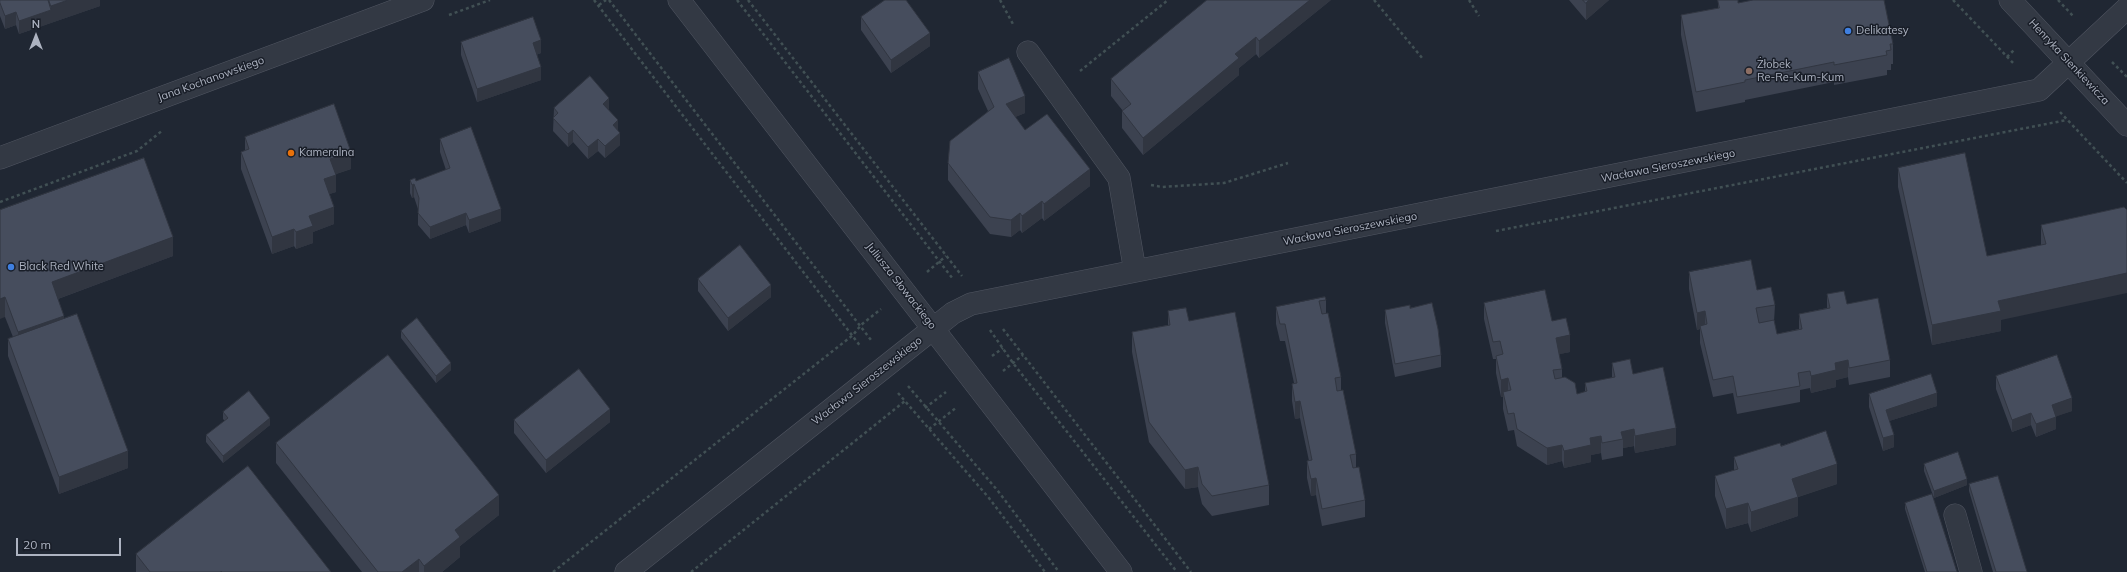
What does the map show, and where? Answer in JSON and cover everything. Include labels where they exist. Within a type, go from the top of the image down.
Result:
[{"type":"street","name":"Jana Kochanowskiego","points":[[0,158],[423,0]]},
{"type":"street","name":"Juliusza Słowackiego","points":[[679,0],[934,328],[1121,572]]},
{"type":"street","name":"Henryka Sienkiewicza","points":[[2010,0],[2127,125]]},
{"type":"street","name":"Wacława Sieroszewskiego","points":[[626,572],[953,313],[982,301],[1592,181],[2039,90],[2070,64],[2127,8]]},
{"type":"street","points":[[1028,52],[1119,178],[1135,271]]},
{"type":"street","points":[[1955,515],[1971,572]]},
{"type":"path","points":[[594,0],[853,335],[925,408],[998,491],[1059,572]]},
{"type":"path","points":[[599,5],[607,0],[885,367],[905,401],[989,498],[1045,572]]},
{"type":"path","points":[[1056,90],[1168,0]]},
{"type":"path","points":[[1374,0],[1423,60]]},
{"type":"path","points":[[1469,0],[1479,16]]},
{"type":"path","points":[[1495,232],[2067,120]]},
{"type":"path","points":[[1119,178],[1162,187],[1224,183],[1288,163]]},
{"type":"path","points":[[1003,328],[1010,327]]},
{"type":"path","points":[[553,572],[853,335]]},
{"type":"path","points":[[691,572],[905,401]]},
{"type":"building","points":[[0,0],[48,0],[51,10],[19,21],[16,12],[5,16]]},
{"type":"building","points":[[49,0],[68,0],[51,6]]},
{"type":"building","points":[[885,0],[906,0],[930,33],[891,60],[861,17]]},
{"type":"building","points":[[1207,0],[1310,0],[1259,41],[1256,37],[1235,54],[1239,58],[1143,138],[1122,111],[1131,104],[1111,79]]},
{"type":"building","points":[[1718,0],[1738,0],[1738,3],[1753,0],[1884,0],[1893,44],[1890,44],[1891,50],[1886,51],[1887,55],[1834,65],[1834,62],[1745,80],[1745,82],[1696,92],[1681,15],[1719,8]]},
{"type":"building","points":[[533,17],[541,40],[533,43],[541,67],[477,89],[461,42]]},
{"type":"building","points":[[1009,58],[1025,96],[1006,104],[1025,130],[1047,114],[1090,169],[1044,204],[1042,201],[1022,216],[1020,213],[1011,220],[990,217],[948,163],[950,141],[994,107],[978,72]]},
{"type":"building","points":[[590,76],[609,98],[603,104],[618,120],[613,125],[620,133],[605,146],[598,139],[588,147],[573,130],[568,134],[553,118],[558,113],[554,108]]},
{"type":"building","points":[[334,104],[351,152],[330,159],[336,175],[324,179],[334,207],[309,216],[313,226],[296,232],[294,229],[272,237],[241,152],[249,149],[245,137]]},
{"type":"building","points":[[471,127],[501,209],[469,220],[466,213],[430,227],[418,213],[419,198],[414,184],[412,185],[410,180],[415,178],[416,181],[450,168],[440,139]]},
{"type":"building","points":[[1965,153],[1987,256],[2046,244],[2041,225],[2124,207],[2127,210],[2127,273],[1998,301],[2001,311],[1932,325],[1898,168]]},
{"type":"building","points":[[144,158],[173,237],[52,282],[64,316],[18,332],[5,297],[0,299],[0,210]]},
{"type":"building","points":[[740,245],[771,285],[728,318],[698,279]]},
{"type":"building","points":[[1751,260],[1757,290],[1771,287],[1775,305],[1756,308],[1759,323],[1774,320],[1777,334],[1802,329],[1799,314],[1830,308],[1827,294],[1844,291],[1847,304],[1878,298],[1890,360],[1849,368],[1848,360],[1835,363],[1836,370],[1811,376],[1810,371],[1798,373],[1800,386],[1737,397],[1733,376],[1713,380],[1700,326],[1707,324],[1705,311],[1697,313],[1689,272]]},
{"type":"building","points":[[1545,290],[1552,321],[1566,318],[1570,335],[1556,338],[1562,369],[1553,370],[1555,379],[1565,377],[1575,383],[1577,394],[1587,391],[1585,383],[1615,377],[1612,363],[1630,359],[1633,374],[1663,367],[1676,428],[1635,436],[1634,429],[1621,432],[1623,439],[1602,443],[1601,436],[1590,438],[1591,445],[1564,451],[1562,445],[1547,448],[1517,429],[1514,413],[1508,414],[1503,392],[1511,390],[1508,378],[1501,380],[1496,356],[1503,354],[1500,341],[1493,342],[1484,303]]},
{"type":"building","points":[[1325,297],[1326,300],[1319,301],[1322,314],[1328,313],[1341,377],[1335,378],[1337,391],[1343,390],[1356,454],[1350,455],[1353,468],[1359,467],[1365,500],[1322,509],[1316,478],[1311,479],[1307,461],[1312,460],[1300,401],[1295,402],[1292,384],[1297,383],[1285,324],[1280,324],[1276,307]]},
{"type":"building","points":[[1432,303],[1438,329],[1441,355],[1395,364],[1385,310],[1410,305],[1410,308]]},
{"type":"building","points":[[1186,308],[1189,321],[1235,312],[1269,485],[1212,496],[1202,484],[1198,467],[1185,470],[1149,422],[1132,332],[1170,325],[1168,311]]},
{"type":"building","points":[[77,314],[128,451],[59,477],[8,339]]},
{"type":"building","points":[[417,318],[451,363],[436,376],[401,331]]},
{"type":"building","points":[[388,355],[499,495],[455,530],[460,537],[424,566],[419,559],[402,572],[378,572],[276,443]]},
{"type":"building","points":[[2057,355],[2072,398],[2052,405],[2056,417],[2036,424],[2031,413],[2012,420],[1996,376]]},
{"type":"building","points":[[579,369],[610,409],[546,460],[514,420]]},
{"type":"building","points":[[1931,374],[1937,393],[1886,410],[1894,435],[1883,438],[1869,394]]},
{"type":"building","points":[[249,391],[270,418],[223,456],[206,435],[228,418],[223,412]]},
{"type":"building","points":[[1826,431],[1837,464],[1792,479],[1798,497],[1751,512],[1748,503],[1726,509],[1715,476],[1738,469],[1734,457],[1780,443],[1781,446]]},
{"type":"building","points":[[1958,452],[1967,479],[1934,491],[1924,464]]},
{"type":"building","points":[[248,466],[331,572],[150,572],[136,554]]},
{"type":"building","points":[[1998,476],[2027,572],[1996,572],[1969,484]]},
{"type":"building","points":[[1932,494],[1957,572],[1927,572],[1905,503]]},
{"type":"place","name":"Delikatesy","points":[[1848,31]]},
{"type":"place","name":"Żłobek Re-Re-Kum-Kum","points":[[1749,71]]},
{"type":"place","name":"Kameralna","points":[[291,153]]},
{"type":"place","name":"Black Red White","points":[[11,267]]}]
